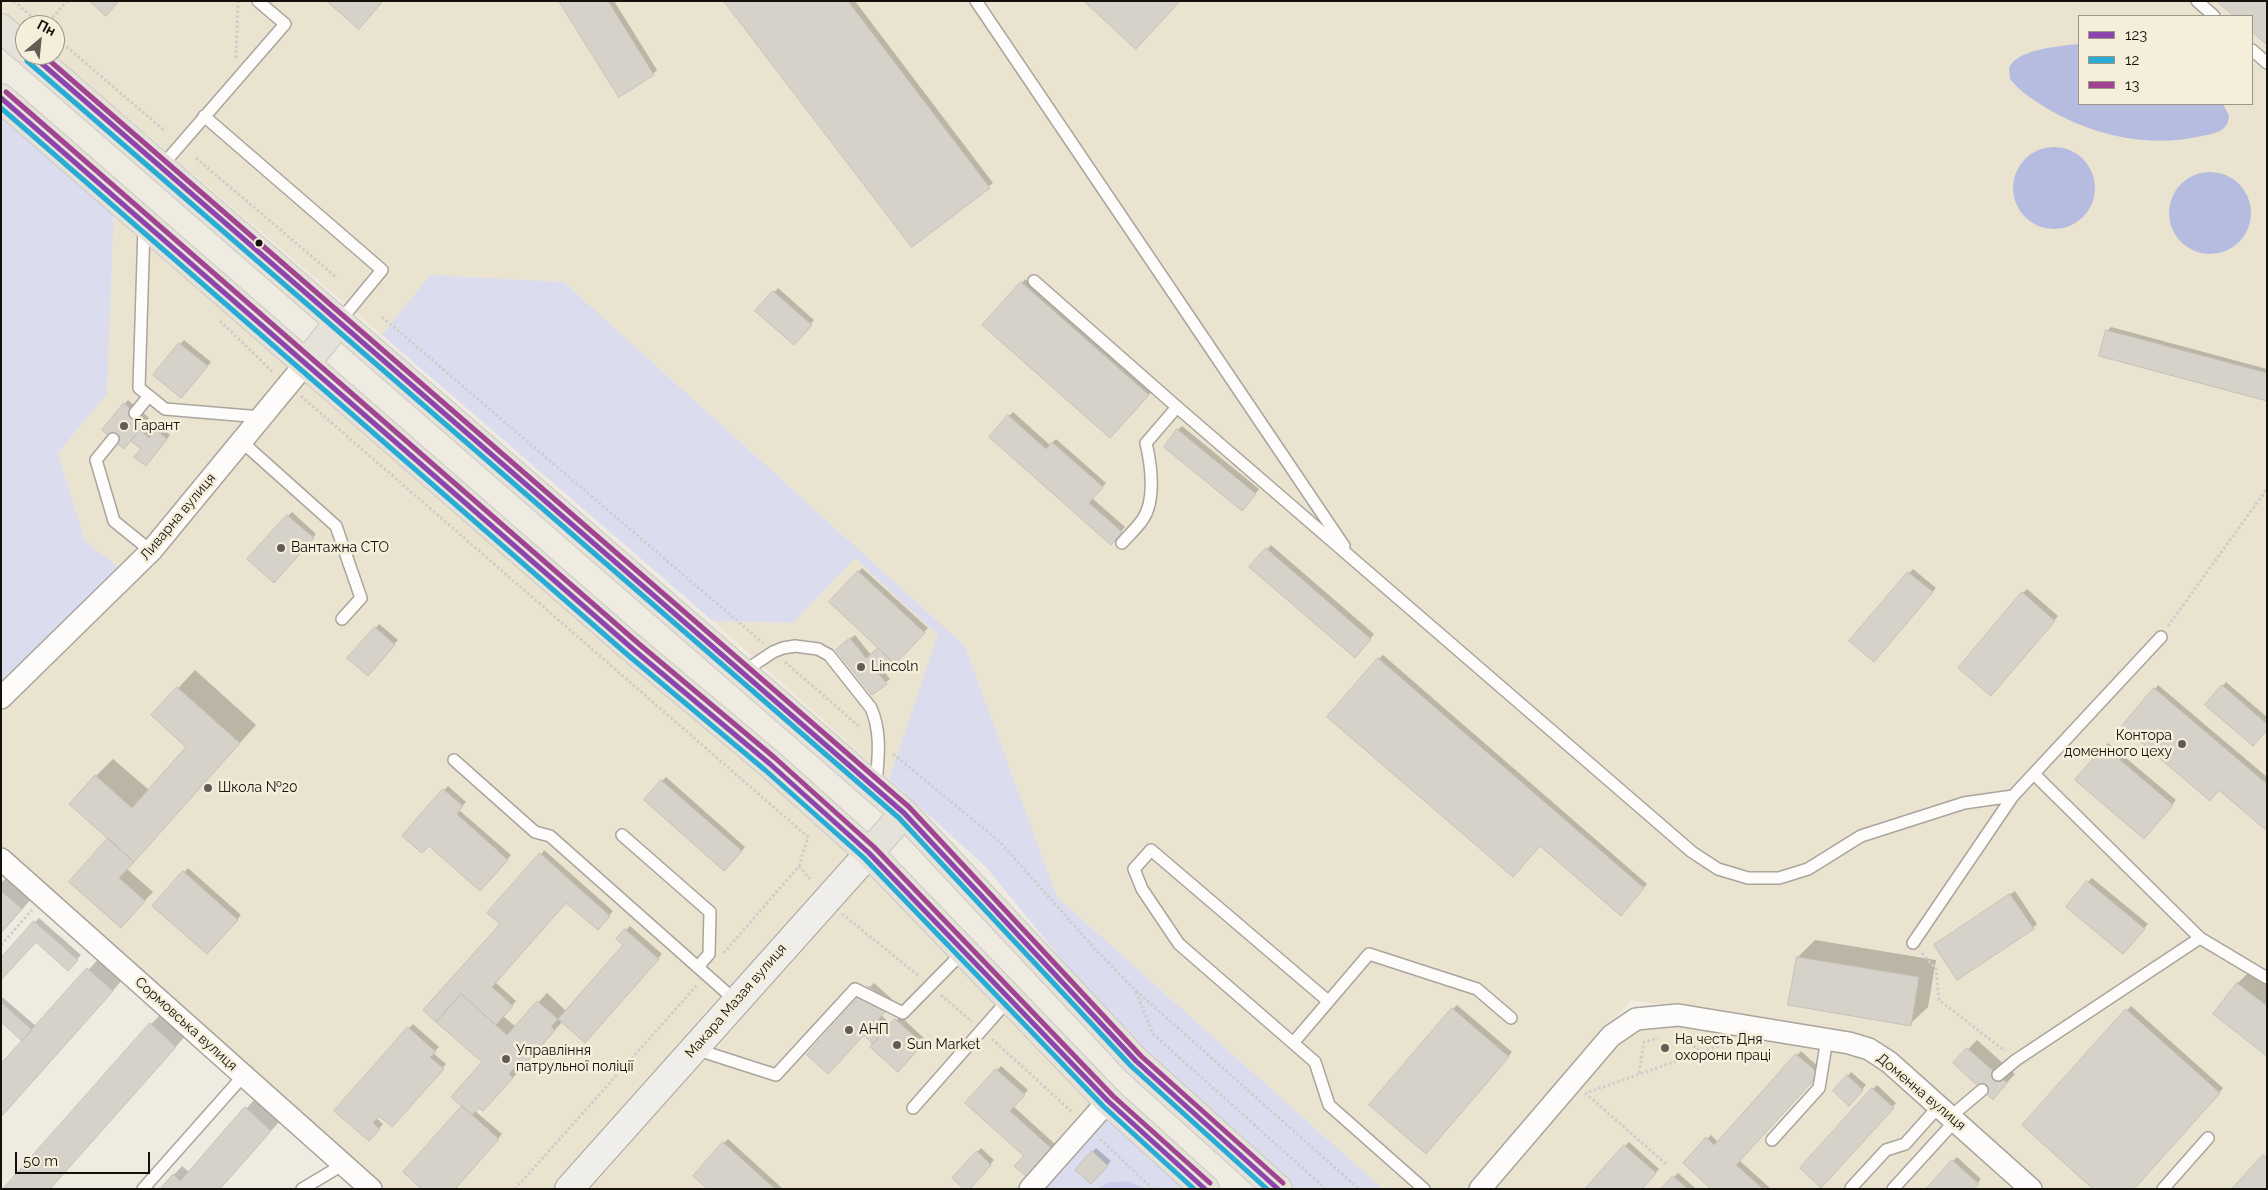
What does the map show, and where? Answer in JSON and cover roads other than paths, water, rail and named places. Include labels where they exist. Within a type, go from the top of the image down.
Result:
[{"type":"main road","points":[[1,28],[15,40]]},
{"type":"main road","points":[[44,65],[904,813],[1136,1061],[1278,1189]]},
{"type":"main road","points":[[1,98],[634,650],[776,770],[869,853],[1108,1101],[1206,1189]]},
{"type":"main road","name":"Ливарна вулиця","points":[[306,363],[340,322]]},
{"type":"main road","name":"Макара Мазая вулиця","points":[[569,1189],[904,813]]},
{"type":"street","name":"Ливарна вулиця","points":[[1,698],[151,551],[306,363]]},
{"type":"street","name":"Сормовська вулиця","points":[[1,859],[371,1189]]},
{"type":"street","name":"Доменна вулиця","points":[[1480,1189],[1611,1036],[1636,1019],[1678,1015],[1849,1043],[1878,1054],[2029,1188]]},
{"type":"street","points":[[1030,1189],[1108,1101]]},
{"type":"lane","points":[[161,166],[285,24],[258,1]]},
{"type":"lane","points":[[976,1],[1354,560]]},
{"type":"lane","points":[[2197,1],[2213,15]]},
{"type":"lane","points":[[2253,51],[2267,63]]},
{"type":"lane","points":[[204,116],[382,270],[340,322]]},
{"type":"lane","points":[[144,223],[139,388],[165,409],[261,417]]},
{"type":"lane","points":[[1034,281],[1692,852],[1718,869],[1748,878],[1779,878],[1808,869],[1861,836],[1964,803],[2013,796]]},
{"type":"lane","points":[[135,413],[149,396]]},
{"type":"lane","points":[[1122,543],[1144,518],[1148,505],[1151,485],[1150,461],[1146,443],[1177,407]]},
{"type":"lane","points":[[113,439],[96,460],[114,521],[151,551]]},
{"type":"lane","points":[[241,441],[336,526],[361,598],[342,619]]},
{"type":"lane","points":[[1913,943],[2013,796],[2160,637]]},
{"type":"lane","points":[[743,672],[773,652],[795,646],[807,646],[829,655],[871,708],[877,725],[876,788]]},
{"type":"lane","points":[[454,760],[535,832],[550,836],[736,1001]]},
{"type":"lane","points":[[2034,774],[2200,938],[2267,978]]},
{"type":"lane","points":[[622,835],[710,912],[709,954],[702,971]]},
{"type":"lane","points":[[1328,1001],[1151,850],[1134,869],[1142,889],[1179,944],[1316,1062],[1330,1104],[1424,1189]]},
{"type":"lane","points":[[1998,1075],[2016,1060],[2200,938]]},
{"type":"lane","points":[[694,1049],[776,1075],[855,989],[904,1013],[964,951]]},
{"type":"lane","points":[[1293,1043],[1369,954],[1477,989],[1511,1018]]},
{"type":"lane","points":[[913,1108],[1009,998]]},
{"type":"lane","points":[[1772,1140],[1819,1088],[1827,1039]]},
{"type":"lane","points":[[143,1189],[244,1075]]},
{"type":"lane","points":[[1851,1188],[1886,1150],[1905,1144],[1982,1090]]},
{"type":"lane","points":[[1893,1189],[1948,1115]]},
{"type":"lane","points":[[2162,1189],[2208,1138]]},
{"type":"lane","points":[[302,1189],[344,1164]]},
{"type":"place","name":"Гарант","points":[[124,426]]},
{"type":"place","name":"Вантажна СТО","points":[[281,548]]},
{"type":"place","name":"Lincoln","points":[[861,667]]},
{"type":"place","name":"Контора доменного цеху","points":[[2182,744]]},
{"type":"place","name":"Школа №20","points":[[208,788]]},
{"type":"place","name":"АНП","points":[[849,1030]]},
{"type":"place","name":"Sun Market","points":[[897,1045]]},
{"type":"place","name":"На честь Дня охорони праці","points":[[1665,1048]]},
{"type":"place","name":"Управління патрульної поліції","points":[[506,1059]]}]
